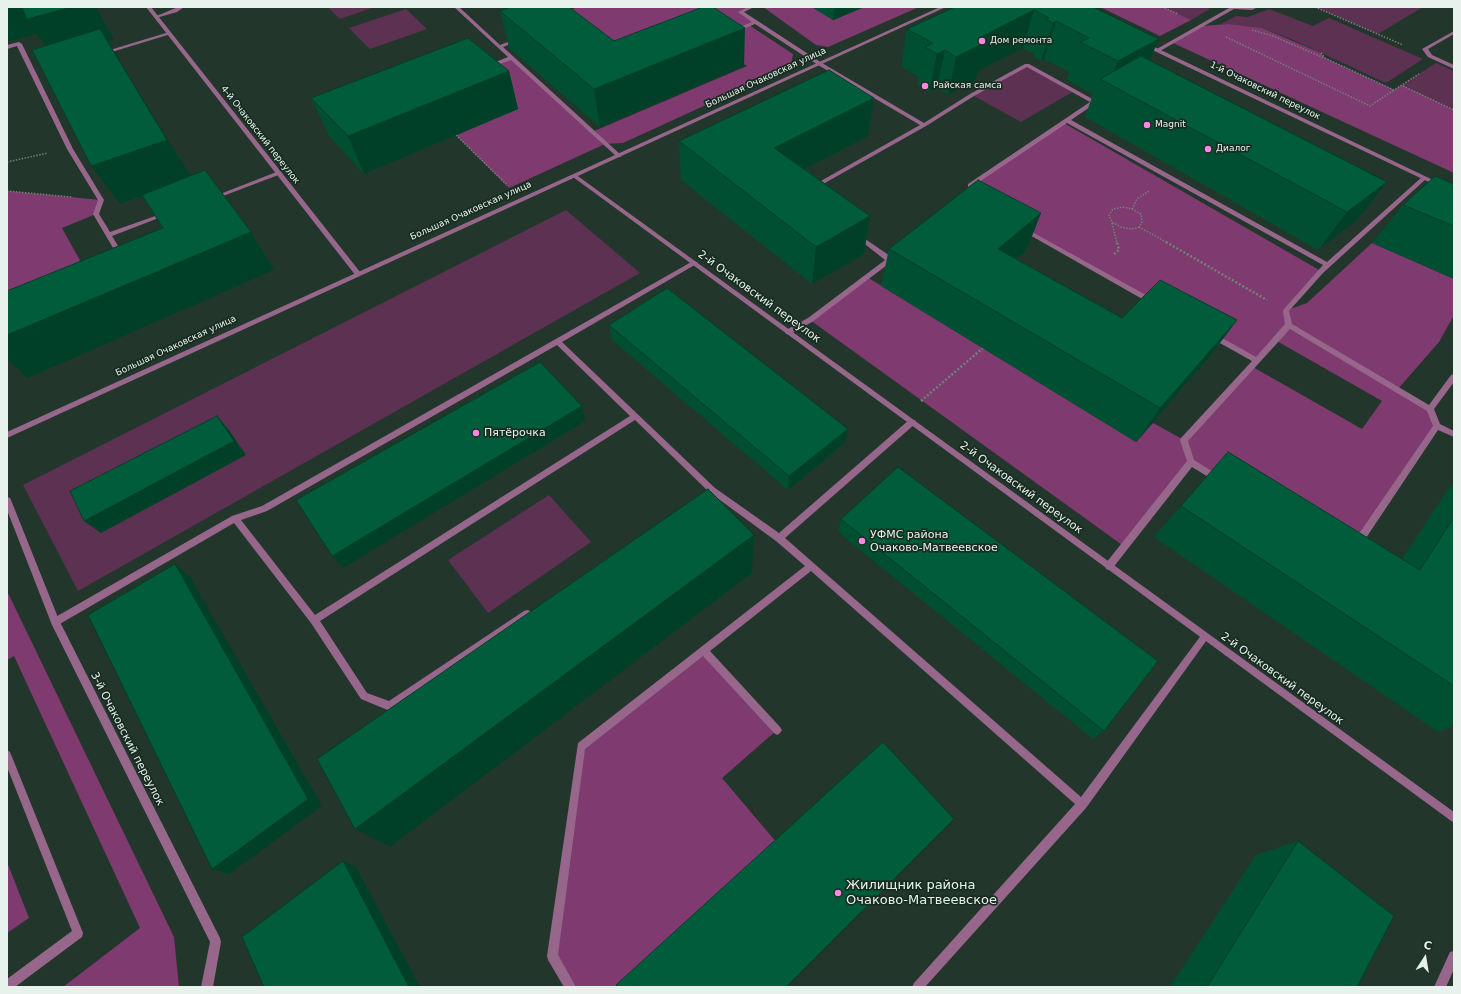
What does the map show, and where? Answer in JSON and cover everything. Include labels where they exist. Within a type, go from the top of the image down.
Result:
[{"type":"street","name":"4-й Очаковский переулок","points":[[148,7],[358,274]]},
{"type":"street","points":[[156,17],[175,11],[182,7]]},
{"type":"street","points":[[456,7],[619,156]]},
{"type":"street","points":[[752,7],[740,12],[820,64],[924,125]]},
{"type":"street","name":"Большая Очаковская улица","points":[[7,435],[944,7]]},
{"type":"street","points":[[1158,50],[1232,8],[1252,9],[1256,7]]},
{"type":"street","points":[[730,32],[756,22]]},
{"type":"street","points":[[1454,32],[1425,49],[1430,56],[1454,67]]},
{"type":"street","points":[[93,56],[168,34]]},
{"type":"street","points":[[499,47],[521,38]]},
{"type":"street","name":"1-й Очаковский переулок","points":[[1137,40],[1454,192]]},
{"type":"street","points":[[7,47],[19,44],[70,149],[101,200],[96,214],[126,265]]},
{"type":"street","points":[[482,69],[511,58]]},
{"type":"street","points":[[808,190],[924,125],[972,95],[1028,65],[1094,102],[970,185],[971,199]]},
{"type":"street","points":[[33,73],[41,71]]},
{"type":"street","points":[[1066,120],[1328,265]]},
{"type":"street","points":[[205,200],[279,173]]},
{"type":"street","name":"2-й Очаковский переулок","points":[[575,176],[1454,818]]},
{"type":"street","points":[[1424,178],[1328,265],[1286,311],[1289,325],[1430,409],[1437,426],[1454,434]]},
{"type":"street","points":[[971,199],[977,203]]},
{"type":"street","points":[[964,204],[971,199]]},
{"type":"street","points":[[108,235],[176,211]]},
{"type":"street","points":[[1017,226],[1159,306]]},
{"type":"street","points":[[852,232],[890,260]]},
{"type":"street","points":[[788,332],[810,320],[897,255]]},
{"type":"street","points":[[55,622],[235,518],[264,509],[695,263]]},
{"type":"street","points":[[1225,483],[1191,462],[1184,440],[1289,325]]},
{"type":"street","points":[[1208,333],[1256,360]]},
{"type":"street","points":[[557,341],[708,492],[779,538],[1082,804]]},
{"type":"street","points":[[1430,409],[1454,377]]},
{"type":"street","points":[[314,620],[634,417]]},
{"type":"street","points":[[779,538],[912,422]]},
{"type":"street","points":[[1351,552],[1437,426]]},
{"type":"street","points":[[1109,566],[1191,462]]},
{"type":"street","name":"3-й Очаковский переулок","points":[[7,500],[55,622],[216,942],[207,987]]},
{"type":"street","points":[[235,518],[314,620],[364,696],[390,706],[535,609]]},
{"type":"street","points":[[570,987],[552,956],[581,746],[811,566]]},
{"type":"street","points":[[918,987],[1082,804],[1205,637]]},
{"type":"street","points":[[704,650],[777,730]]},
{"type":"street","points":[[7,755],[78,933],[7,986]]},
{"type":"street","points":[[1440,987],[1454,956]]},
{"type":"path","points":[[1162,7],[1370,106],[1440,61]]},
{"type":"path","points":[[1315,7],[1430,56]]},
{"type":"path","points":[[1245,29],[1273,36],[1394,90]]},
{"type":"path","points":[[1321,53],[1325,58]]},
{"type":"path","points":[[1402,85],[1454,110]]},
{"type":"path","points":[[456,135],[521,200]]},
{"type":"path","points":[[7,162],[70,149]]},
{"type":"path","points":[[7,191],[101,200]]},
{"type":"path","points":[[1096,270],[1119,250],[1109,215],[1113,209],[1122,207],[1132,209],[1141,214],[1142,222],[1138,227],[1132,229],[1112,222]]},
{"type":"path","points":[[1138,227],[1286,311]]},
{"type":"path","points":[[904,416],[984,348]]},
{"type":"shaded area","points":[[328,7],[375,7],[340,19]]},
{"type":"shaded area","points":[[578,7],[752,7],[740,12],[756,22],[749,25],[793,54],[791,66],[623,143],[605,144],[509,188],[456,135],[517,109],[475,72],[511,58],[592,132],[747,66],[711,40],[646,66],[570,10]]},
{"type":"shaded area","points":[[763,7],[812,7],[833,20],[864,7],[919,7],[828,47],[816,45]]},
{"type":"shaded area","points":[[1100,7],[1163,7],[1191,20],[1160,36]]},
{"type":"shaded area","points":[[1162,7],[1205,7],[1210,9],[1191,20]]},
{"type":"shaded area","points":[[1315,7],[1423,7],[1378,34]]},
{"type":"shaded area","points":[[406,9],[427,29],[370,49],[349,28]]},
{"type":"shaded area","points":[[1269,9],[1313,26],[1329,18],[1423,59],[1386,83],[1291,39],[1262,28],[1229,24],[1219,25],[1236,16],[1248,17]]},
{"type":"shaded area","points":[[1229,24],[1262,28],[1321,53],[1325,58],[1394,90],[1402,85],[1454,110],[1454,173],[1173,43],[1202,26]]},
{"type":"shaded area","points":[[1436,63],[1454,71],[1454,110],[1402,85]]},
{"type":"shaded area","points":[[1027,65],[1074,91],[1021,122],[972,95]]},
{"type":"shaded area","points":[[1062,122],[1321,271],[1287,310],[1307,303],[1372,243],[1454,279],[1454,315],[1439,342],[1397,390],[1430,409],[1437,426],[1347,559],[1192,462],[1125,547],[810,320],[867,277],[1136,442],[1153,423],[1184,440],[1251,366],[1362,429],[1382,401],[1275,340],[1256,360],[971,199],[970,185]]},
{"type":"shaded area","points":[[7,191],[101,200],[96,214],[62,228],[83,266],[7,297]]},
{"type":"shaded area","points":[[566,210],[640,273],[78,591],[23,485]]},
{"type":"shaded area","points":[[549,495],[591,542],[488,613],[448,560]]},
{"type":"shaded area","points":[[7,591],[174,937],[179,987],[63,987],[140,928],[14,656],[7,660]]},
{"type":"shaded area","points":[[704,651],[777,730],[722,778],[777,843],[620,987],[570,987],[552,956],[581,746]]},
{"type":"shaded area","points":[[7,862],[29,918],[7,933]]},
{"type":"building","points":[[22,7],[72,7],[27,19]]},
{"type":"building","points":[[511,7],[569,7],[614,41],[703,7],[713,7],[745,28],[594,89],[500,11]]},
{"type":"building","points":[[955,7],[1093,7],[1159,39],[1118,61],[1080,42],[1089,38],[1056,21],[1053,23],[1045,19],[1049,18],[1034,10],[979,38],[986,42],[956,57],[945,50],[937,54],[925,47],[933,43],[907,29]]},
{"type":"building","points":[[100,29],[167,140],[91,166],[32,50]]},
{"type":"building","points":[[468,38],[509,71],[348,136],[311,98]]},
{"type":"building","points":[[1141,56],[1387,182],[1347,212],[1100,79]]},
{"type":"building","points":[[829,70],[874,98],[774,148],[870,216],[816,247],[679,141]]},
{"type":"building","points":[[205,170],[251,232],[7,335],[7,291],[163,228],[142,195]]},
{"type":"building","points":[[1435,176],[1454,184],[1454,226],[1403,205]]},
{"type":"building","points":[[978,180],[1041,213],[998,249],[1122,318],[1160,280],[1237,320],[1160,408],[889,249]]},
{"type":"building","points":[[667,288],[848,429],[789,476],[609,325]]},
{"type":"building","points":[[540,362],[582,406],[332,556],[296,500]]},
{"type":"building","points":[[217,416],[234,441],[84,521],[70,491]]},
{"type":"building","points":[[1228,452],[1420,570],[1454,517],[1454,686],[1181,506]]},
{"type":"building","points":[[898,467],[1158,661],[1104,731],[841,519]]},
{"type":"building","points":[[708,489],[754,535],[355,829],[317,759]]},
{"type":"building","points":[[175,564],[308,799],[212,869],[88,615]]},
{"type":"building","points":[[883,742],[954,819],[786,987],[618,987],[616,985]]},
{"type":"building","points":[[1298,841],[1394,916],[1357,987],[1207,987]]},
{"type":"building","points":[[343,861],[409,987],[264,987],[242,937]]},
{"type":"place","name":"Дом ремонта","points":[[982,41]]},
{"type":"place","name":"Райская самса","points":[[925,86]]},
{"type":"place","name":"Magnit","points":[[1147,125]]},
{"type":"place","name":"Диалог","points":[[1208,149]]},
{"type":"place","name":"Пятёрочка","points":[[476,433]]},
{"type":"place","name":"УФМС района Очаково-Матвеевское","points":[[862,541]]},
{"type":"place","name":"Жилищник района Очаково-Матвеевское","points":[[838,893]]}]
